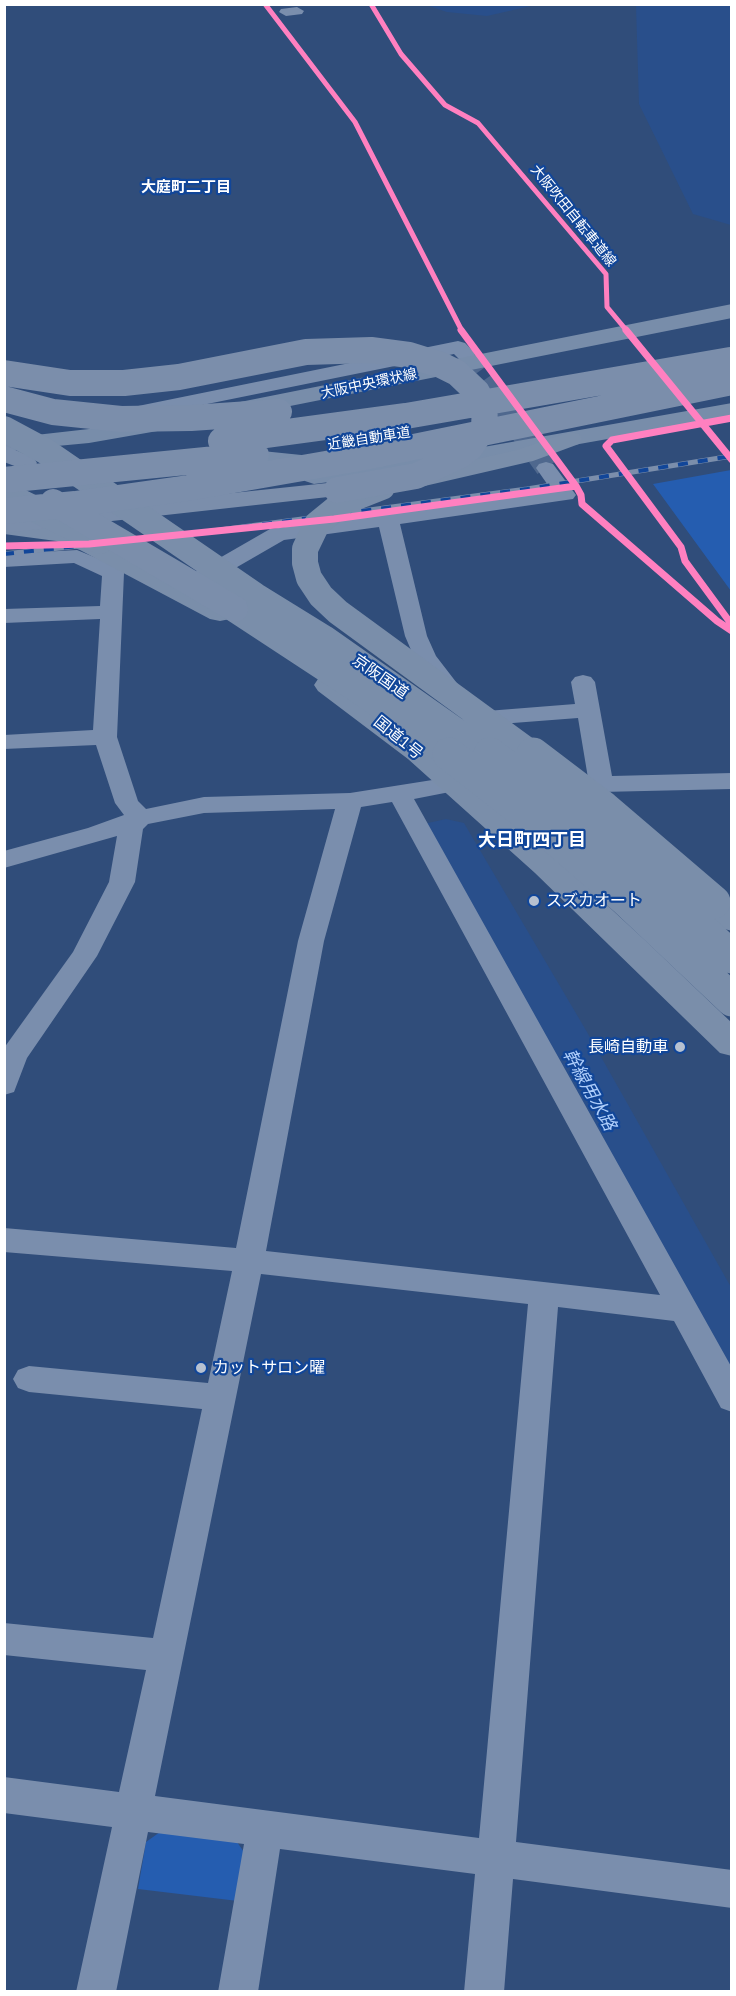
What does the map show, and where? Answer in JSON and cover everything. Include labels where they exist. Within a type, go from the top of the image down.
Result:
[{"type":"highway","points":[[4,373],[70,383],[124,383],[178,377],[306,352],[349,349],[381,350],[423,359],[457,373],[477,392],[485,407],[486,416],[478,438],[459,456],[430,471],[398,480],[326,492],[4,526]]},
{"type":"highway","points":[[4,399],[53,412],[97,418],[153,419],[231,416],[334,408],[456,394],[732,350]]},
{"type":"highway","name":"近畿自動車道","points":[[8,466],[396,418],[732,360]]},
{"type":"highway","points":[[4,513],[177,489],[360,458],[608,410],[732,380]]},
{"type":"highway","name":"近畿自動車道","points":[[4,480],[209,460],[353,442],[732,380]]},
{"type":"highway","name":"京阪国道","points":[[4,430],[45,451],[509,801],[625,899],[732,1000]]},
{"type":"highway","points":[[570,439],[525,456],[377,478],[317,525],[305,549],[305,563],[309,578],[321,596],[338,612],[492,723],[604,808],[666,859],[732,920]]},
{"type":"highway","points":[[8,466],[246,603]]},
{"type":"highway","points":[[4,513],[163,498],[317,476]]},
{"type":"highway","points":[[4,494],[246,603]]},
{"type":"highway","name":"国道1号","points":[[4,526],[63,534],[89,544],[226,616],[355,703],[418,753],[546,867],[636,950],[732,1044]]},
{"type":"highway","name":"京阪国道","points":[[246,603],[324,638],[389,682],[561,807],[654,885],[732,957]]},
{"type":"main road","name":"大阪中央環状線","points":[[4,445],[89,436],[299,399],[550,346],[732,311]]},
{"type":"main road","points":[[4,430],[299,399]]},
{"type":"main road","points":[[570,439],[732,410]]},
{"type":"main road","points":[[8,466],[159,454],[201,453],[244,456],[377,478]]},
{"type":"main road","points":[[4,501],[317,476],[377,478]]},
{"type":"street","points":[[85,423],[462,351]]},
{"type":"street","points":[[178,591],[278,534],[566,495],[546,468]]},
{"type":"street","points":[[4,860],[97,834],[140,818],[204,806],[350,801],[400,795],[452,785],[488,766],[493,759],[491,747],[474,719],[425,657],[416,636],[388,518]]},
{"type":"street","points":[[4,561],[77,556],[112,573],[105,737],[127,803],[140,818]]},
{"type":"street","points":[[4,616],[109,612]]},
{"type":"street","points":[[583,682],[600,784]]},
{"type":"street","points":[[474,719],[589,710]]},
{"type":"street","points":[[4,742],[105,737]]},
{"type":"street","points":[[493,759],[519,765],[560,781],[600,784],[732,781]]},
{"type":"street","points":[[400,795],[732,1399]]},
{"type":"street","points":[[96,1992],[221,1398],[311,941],[350,801]]},
{"type":"street","points":[[4,1085],[14,1056],[84,957],[122,882],[131,827],[140,818]]},
{"type":"street","points":[[4,1240],[249,1261],[684,1310]]},
{"type":"street","points":[[484,1992],[544,1293]]},
{"type":"street","points":[[29,1379],[221,1398]]},
{"type":"street","points":[[4,1639],[165,1656]]},
{"type":"street","points":[[4,1795],[732,1889]]},
{"type":"street","points":[[238,1992],[266,1828]]},
{"type":"shaded area","points":[[426,5],[535,5],[487,16],[447,12]]},
{"type":"shaded area","points":[[636,5],[731,5],[731,225],[693,214],[639,104]]},
{"type":"shaded area","points":[[732,470],[731,591],[653,484]]},
{"type":"shaded area","points":[[160,1832],[237,1842],[246,1855],[238,1901],[138,1889],[146,1842]]},
{"type":"waterway","name":"幹線用水路","points":[[446,835],[567,1046],[682,1260],[732,1345]]},
{"type":"tunnel","points":[[466,355],[546,468]]},
{"type":"railway","points":[[4,554],[182,535],[527,489],[732,456]]},
{"type":"cycle path","points":[[265,4],[355,122],[465,338],[576,486],[581,495],[582,504],[717,621],[732,631]]},
{"type":"cycle path","name":"大阪吹田自転車道線","points":[[371,4],[401,54],[445,105],[478,123],[606,274],[607,307],[732,460]]},
{"type":"cycle path","points":[[732,418],[612,440],[606,446],[681,547],[685,561],[732,625]]},
{"type":"cycle path","points":[[4,546],[89,544],[334,519],[576,486]]},
{"type":"place","name":"スズカオート","points":[[534,901]]},
{"type":"place","name":"長崎自動車","points":[[680,1047]]},
{"type":"place","name":"カットサロン曜","points":[[201,1368]]},
{"type":"district","name":"大庭町二丁目","points":[[186,188]]},
{"type":"district","name":"大日町四丁目","points":[[532,841]]}]
